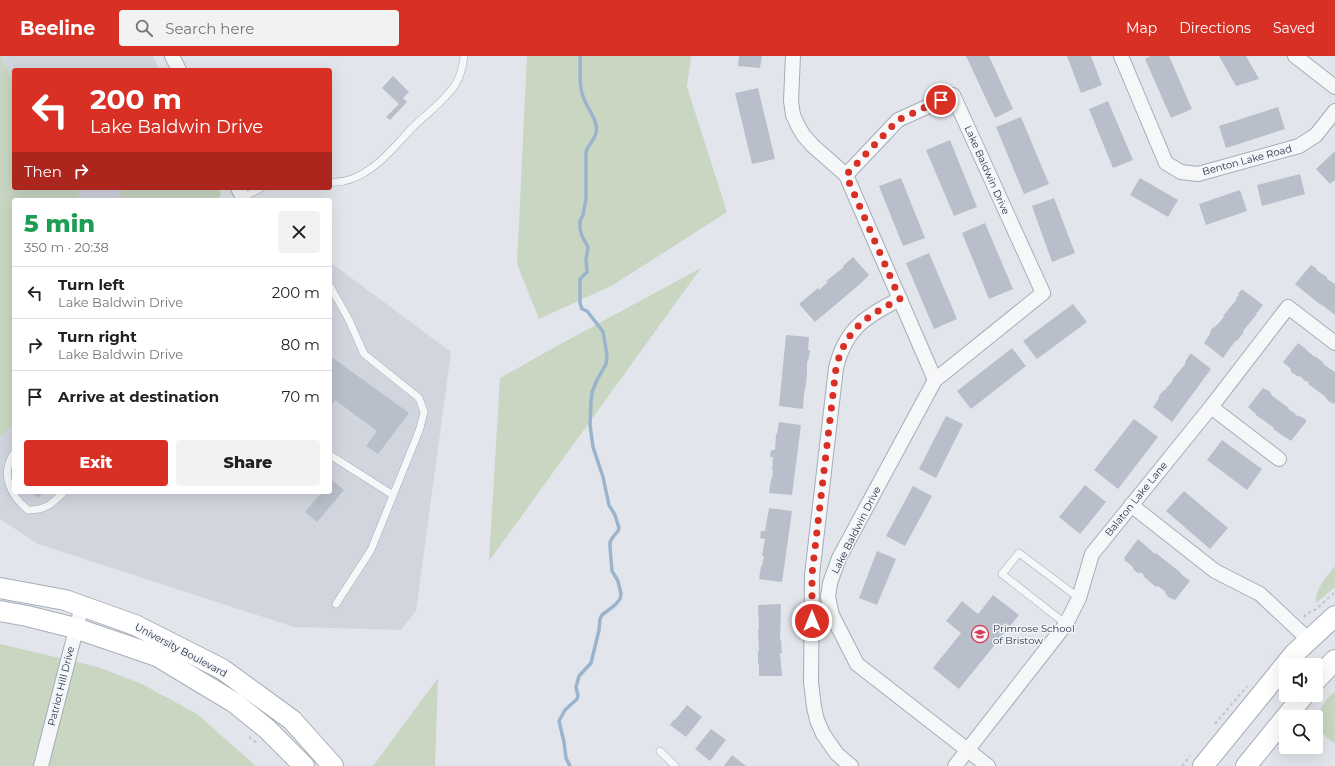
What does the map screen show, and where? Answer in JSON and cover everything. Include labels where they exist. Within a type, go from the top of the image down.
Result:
[{"type":"main road","name":"University Boulevard","points":[[0,588],[65,600],[135,625],[222,669],[292,720],[333,766]]},
{"type":"main road","name":"University Boulevard","points":[[0,611],[75,628],[157,656],[235,703],[267,729],[304,766]]},
{"type":"main road","points":[[1203,766],[1295,653],[1335,616]]},
{"type":"main road","points":[[1323,673],[1335,660]]},
{"type":"main road","points":[[1246,766],[1298,702]]},
{"type":"street","points":[[172,56],[178,68]]},
{"type":"street","points":[[793,56],[791,100],[798,126],[813,146],[846,175],[935,380]]},
{"type":"street","name":"Benton Lake Road","points":[[1120,56],[1166,163],[1181,172],[1198,174],[1299,146],[1316,134],[1335,111]]},
{"type":"street","points":[[1295,56],[1335,87]]},
{"type":"street","name":"Lake Baldwin Drive","points":[[846,175],[898,120],[953,95],[1043,293],[935,380],[840,558],[830,583],[828,597],[832,615],[857,664],[988,766]]},
{"type":"street","points":[[851,766],[838,754],[823,734],[814,707],[811,682],[812,574],[838,358],[848,337],[865,319],[876,311],[900,299]]},
{"type":"street","name":"Balaton Lake Lane","points":[[955,766],[1066,624],[1079,598],[1092,554],[1211,407],[1288,308],[1335,343]]},
{"type":"street","points":[[1211,407],[1278,460]]},
{"type":"street","points":[[1131,505],[1215,571],[1260,594],[1309,640]]},
{"type":"street","name":"Patriot Hill Drive","points":[[41,766],[75,628],[82,606]]},
{"type":"lane","points":[[332,182],[344,181],[356,177],[371,169],[380,161],[448,94],[456,83],[461,71],[464,56]]},
{"type":"lane","points":[[241,196],[256,190]]},
{"type":"lane","points":[[332,290],[349,320],[364,354],[419,398],[424,412],[420,428],[371,550],[336,604]]},
{"type":"lane","points":[[12,456],[5,466],[5,478],[12,494]]},
{"type":"lane","points":[[332,456],[393,495]]},
{"type":"lane","points":[[12,494],[28,510],[40,510],[52,504],[62,494]]},
{"type":"lane","points":[[1066,624],[1002,574],[1020,553],[1079,598]]},
{"type":"lane","points":[[660,751],[675,766]]},
{"type":"path","points":[[1314,610],[1335,592]]},
{"type":"path","points":[[250,737],[261,746]]},
{"type":"shaded area","points":[[0,56],[153,56],[159,68],[12,68],[12,77]]},
{"type":"shaded area","points":[[76,190],[122,190],[118,198],[81,198]]},
{"type":"shaded area","points":[[332,263],[451,352],[416,611],[401,630],[294,627],[38,544],[0,519],[0,437],[12,425],[12,494],[332,494]]},
{"type":"green space","points":[[0,56],[12,77],[12,190],[76,190],[81,198],[12,198],[12,425],[0,437]]},
{"type":"green space","points":[[527,56],[691,56],[687,87],[727,212],[613,285],[539,319],[517,264]]},
{"type":"green space","points":[[122,190],[219,190],[221,194],[218,198],[118,198]]},
{"type":"green space","points":[[701,268],[489,561],[500,378]]},
{"type":"green space","points":[[1335,566],[1335,587],[1316,603],[1319,588]]},
{"type":"green space","points":[[0,644],[98,667],[142,684],[197,714],[256,766],[0,766]]},
{"type":"green space","points":[[438,678],[435,766],[373,766]]},
{"type":"green space","points":[[1335,691],[1335,744],[1323,734],[1323,710],[1320,710],[1326,700]]},
{"type":"building","points":[[739,56],[762,56],[760,68],[738,66]]},
{"type":"building","points":[[966,56],[989,56],[1013,109],[995,118]]},
{"type":"building","points":[[1067,56],[1091,56],[1102,85],[1081,93]]},
{"type":"building","points":[[1151,56],[1169,56],[1192,109],[1171,118],[1145,59]]},
{"type":"building","points":[[1219,56],[1246,56],[1259,79],[1236,86]]},
{"type":"building","points":[[393,76],[409,92],[403,98],[407,102],[390,120],[386,117],[399,104],[382,88]]},
{"type":"building","points":[[758,88],[775,159],[752,164],[735,93]]},
{"type":"building","points":[[1108,101],[1133,160],[1113,168],[1089,109]]},
{"type":"building","points":[[1278,107],[1285,129],[1226,148],[1219,126]]},
{"type":"building","points":[[1021,117],[1049,184],[1024,194],[996,127]]},
{"type":"building","points":[[950,140],[977,207],[954,216],[926,150]]},
{"type":"building","points":[[1335,151],[1335,180],[1330,184],[1316,169]]},
{"type":"building","points":[[1300,174],[1305,194],[1262,206],[1257,185]]},
{"type":"building","points":[[901,178],[925,238],[903,246],[879,186]]},
{"type":"building","points":[[1140,178],[1178,200],[1168,217],[1130,195]]},
{"type":"building","points":[[1240,190],[1247,211],[1206,225],[1199,204]]},
{"type":"building","points":[[1054,198],[1075,253],[1052,262],[1032,206]]},
{"type":"building","points":[[985,223],[1013,289],[989,299],[962,233]]},
{"type":"building","points":[[929,253],[957,319],[934,329],[906,263]]},
{"type":"building","points":[[853,257],[869,275],[815,322],[799,304],[818,288],[819,290],[828,282],[826,281],[844,267],[843,266]]},
{"type":"building","points":[[1311,265],[1335,284],[1335,315],[1295,284]]},
{"type":"building","points":[[1241,290],[1263,305],[1223,358],[1204,343],[1213,327],[1214,328],[1224,317],[1223,316],[1237,299],[1236,298]]},
{"type":"building","points":[[1073,304],[1087,322],[1037,359],[1023,341]]},
{"type":"building","points":[[786,335],[809,337],[808,350],[810,350],[807,362],[803,409],[779,406]]},
{"type":"building","points":[[1298,343],[1335,372],[1334,404],[1328,401],[1326,397],[1308,384],[1309,382],[1291,372],[1291,369],[1283,362]]},
{"type":"building","points":[[1012,348],[1026,366],[971,409],[957,391]]},
{"type":"building","points":[[1190,354],[1211,369],[1172,422],[1153,407],[1162,392],[1173,381],[1172,380],[1186,363],[1185,362]]},
{"type":"building","points":[[332,357],[409,413],[378,454],[366,446],[377,431],[335,400],[332,404]]},
{"type":"building","points":[[1263,388],[1269,391],[1271,395],[1289,408],[1288,409],[1296,414],[1295,415],[1306,420],[1291,441],[1273,429],[1274,428],[1248,407]]},
{"type":"building","points":[[946,416],[963,424],[936,478],[919,469]]},
{"type":"building","points":[[1134,419],[1158,437],[1118,489],[1094,470]]},
{"type":"building","points":[[779,422],[801,425],[792,495],[769,493],[773,470],[773,457],[770,457],[771,450],[775,450],[776,434]]},
{"type":"building","points":[[1222,440],[1262,469],[1247,490],[1207,460]]},
{"type":"building","points":[[332,480],[344,490],[317,522],[305,512],[320,494],[332,494]]},
{"type":"building","points":[[1085,485],[1106,502],[1080,534],[1059,517]]},
{"type":"building","points":[[913,486],[932,496],[905,546],[886,536]]},
{"type":"building","points":[[1184,491],[1228,528],[1210,549],[1166,511]]},
{"type":"building","points":[[34,494],[42,494],[38,498]]},
{"type":"building","points":[[769,508],[792,511],[782,582],[759,579],[764,556],[762,556],[765,539],[760,538],[761,531],[765,531]]},
{"type":"building","points":[[1138,539],[1190,581],[1175,600],[1168,597],[1165,593],[1166,592],[1158,586],[1156,587],[1143,576],[1144,575],[1140,572],[1139,574],[1124,560]]},
{"type":"building","points":[[877,551],[896,559],[877,605],[859,598]]},
{"type":"building","points":[[993,595],[1019,615],[959,689],[933,668],[961,633],[946,621],[962,601],[978,614]]},
{"type":"building","points":[[781,604],[780,640],[782,653],[780,653],[782,676],[759,676],[758,605]]},
{"type":"building","points":[[687,705],[702,717],[686,737],[670,725]]},
{"type":"building","points":[[711,729],[726,740],[710,761],[695,749]]},
{"type":"building","points":[[732,755],[746,766],[724,766]]},
{"type":"waterway","points":[[570,766],[566,758],[559,721],[565,710],[577,699],[578,696],[576,687],[579,676],[591,663],[599,630],[600,619],[602,615],[615,605],[620,599],[621,594],[618,581],[612,571],[610,547],[610,542],[619,528],[615,515],[609,505],[603,477],[593,447],[590,425],[592,392],[606,364],[607,355],[603,332],[587,311],[582,309],[580,303],[580,279],[587,272],[586,259],[588,247],[580,229],[580,221],[583,215],[586,199],[586,152],[595,136],[597,129],[595,120],[582,94],[580,83],[580,56]]},
{"type":"place","name":"Primrose School of Bristow","points":[[980,634]]},
{"type":"route","points":[[812,621],[812,574],[838,358],[848,337],[865,319],[876,311],[900,299],[846,175],[898,120],[941,100]]}]
